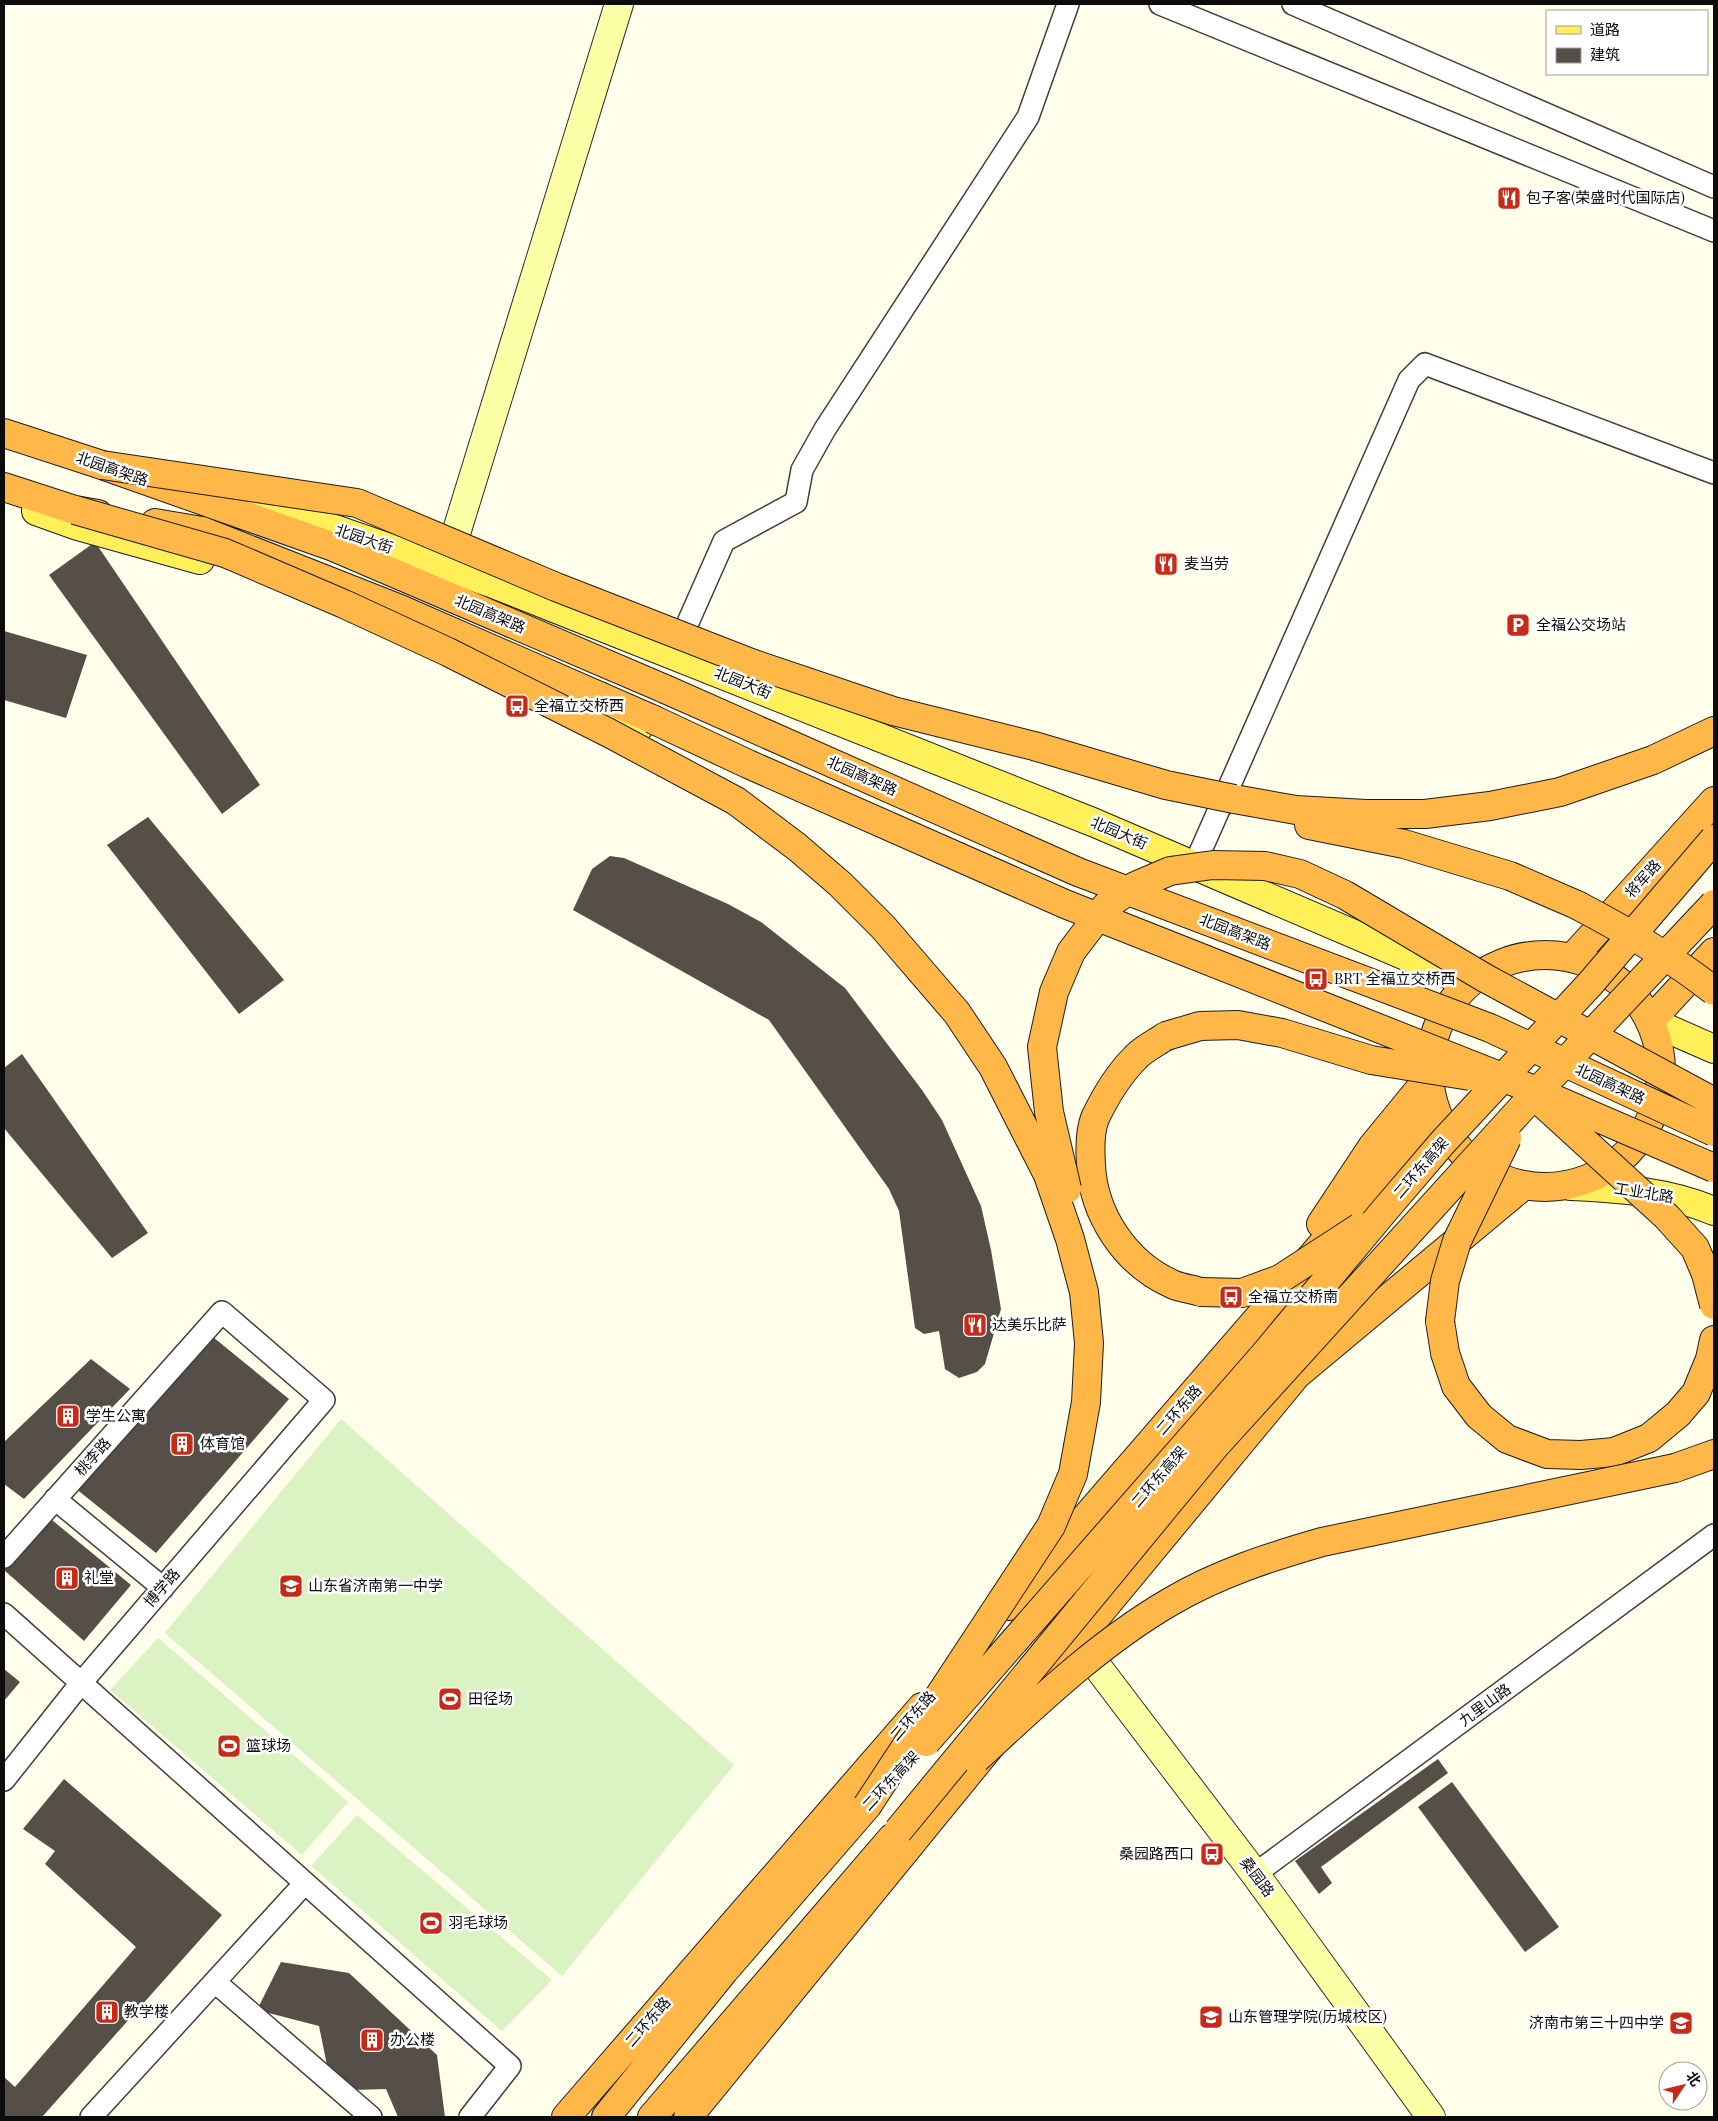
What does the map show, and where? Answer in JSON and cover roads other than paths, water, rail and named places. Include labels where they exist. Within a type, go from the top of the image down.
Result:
[{"type":"highway","name":"北园高架路","points":[[4,433],[102,465],[331,546],[665,689],[1078,872],[1490,1028],[1714,1132]]},
{"type":"highway","points":[[102,465],[357,502],[556,587],[751,663],[893,711],[1034,746],[1166,785],[1296,810],[1366,814],[1425,814],[1490,806],[1560,792],[1654,760],[1714,731]]},
{"type":"highway","name":"北园高架路","points":[[4,487],[75,510],[202,531],[400,609],[652,719],[748,764],[1065,904],[1521,1097],[1714,1168]]},
{"type":"highway","points":[[75,510],[225,552],[405,632],[609,733],[736,801],[797,847],[840,884],[883,927],[957,1013],[993,1067],[1048,1175],[1070,1239],[1084,1292]]},
{"type":"highway","points":[[1234,799],[1292,822],[1404,844],[1510,876],[1597,916],[1696,976],[1714,991]]},
{"type":"highway","name":"将军路","points":[[1573,957],[1714,801]]},
{"type":"highway","name":"二环东高架","points":[[606,2117],[724,1971],[867,1806],[906,1766],[1251,1370],[1443,1142],[1590,984],[1714,839]]},
{"type":"highway","points":[[867,1806],[1051,1526],[1073,1474],[1086,1402],[1089,1343],[1084,1292],[1065,1180],[1048,1103],[1042,1048],[1054,992],[1071,952],[1106,906],[1135,886],[1170,871],[1213,865],[1265,866],[1300,874],[1346,894],[1485,978],[1714,1102]]},
{"type":"highway","name":"二环东高架","points":[[652,2117],[898,1831],[1215,1446],[1521,1097],[1714,904]]},
{"type":"highway","points":[[1650,1021],[1714,952]]},
{"type":"highway","points":[[1535,954],[1573,957],[1604,970],[1631,992],[1650,1021],[1661,1062],[1657,1104],[1638,1142],[1607,1170],[1571,1186],[1523,1186],[1481,1169],[1454,1145],[1436,1114],[1427,1080],[1430,1045],[1466,982],[1499,962],[1535,954]]},
{"type":"highway","points":[[1384,1210],[1280,1279],[1242,1293],[1201,1292],[1172,1284],[1146,1269],[1119,1242],[1101,1212],[1091,1182],[1090,1155],[1094,1120],[1110,1090],[1136,1057],[1166,1036],[1200,1026],[1238,1024],[1282,1033],[1371,1060],[1521,1097],[1667,1217],[1695,1248],[1706,1274],[1714,1306]]},
{"type":"highway","name":"二环东路","points":[[1261,1315],[1372,1147],[1427,1080]]},
{"type":"highway","points":[[1521,1097],[1457,1241],[1444,1281],[1440,1320],[1445,1353],[1456,1386],[1479,1416],[1508,1439],[1547,1454],[1581,1455],[1614,1452],[1649,1438],[1678,1414],[1696,1394],[1710,1359],[1714,1340]]},
{"type":"highway","name":"二环东路","points":[[566,2117],[1436,1114]]},
{"type":"highway","points":[[688,2117],[1294,1377],[1404,1252],[1481,1169]]},
{"type":"highway","points":[[1294,1377],[1523,1186]]},
{"type":"highway","points":[[898,1831],[1043,1696],[1116,1638],[1171,1601],[1224,1576],[1272,1557],[1322,1542],[1675,1468],[1714,1456]]},
{"type":"main road","name":"北园大街","points":[[4,427],[268,506],[491,583],[1095,823],[1466,982]]},
{"type":"main road","points":[[4,499],[78,526],[218,565],[412,645],[810,786],[1430,1045]]},
{"type":"main road","points":[[1650,1021],[1714,1049]]},
{"type":"main road","name":"工业北路","points":[[1571,1186],[1621,1188],[1692,1202],[1714,1211]]},
{"type":"street","points":[[445,567],[619,4]]},
{"type":"street","points":[[682,636],[724,541],[796,502],[802,470],[825,429],[1028,117],[1068,4]]},
{"type":"street","points":[[1160,4],[1714,231]]},
{"type":"street","points":[[1293,4],[1714,186]]},
{"type":"street","points":[[1194,866],[1409,380],[1426,364],[1714,474]]},
{"type":"street","name":"博学路","points":[[4,1780],[81,1683],[324,1400],[222,1312]]},
{"type":"street","name":"桃李路","points":[[4,1557],[222,1312]]},
{"type":"street","points":[[55,1499],[163,1588]]},
{"type":"street","name":"九里山路","points":[[1255,1874],[1714,1535]]},
{"type":"street","points":[[4,1614],[510,2066],[470,2117]]},
{"type":"street","name":"桑园路","points":[[1077,1640],[1255,1874],[1431,2117]]},
{"type":"street","points":[[92,2117],[305,1883]]},
{"type":"street","points":[[215,1982],[371,2117]]},
{"type":"place","name":"包子客(荣盛时代国际店)","points":[[1509,198]]},
{"type":"place","name":"麦当劳","points":[[1166,564]]},
{"type":"place","name":"全福公交场站","points":[[1518,625]]},
{"type":"place","name":"全福立交桥西","points":[[517,706]]},
{"type":"place","name":"BRT 全福立交桥西","points":[[1316,979]]},
{"type":"place","name":"全福立交桥南","points":[[1231,1297]]},
{"type":"place","name":"达美乐比萨","points":[[975,1325]]},
{"type":"place","name":"学生公寓","points":[[68,1416]]},
{"type":"place","name":"体育馆","points":[[182,1444]]},
{"type":"place","name":"礼堂","points":[[67,1578]]},
{"type":"place","name":"山东省济南第一中学","points":[[291,1586]]},
{"type":"place","name":"田径场","points":[[450,1699]]},
{"type":"place","name":"篮球场","points":[[229,1746]]},
{"type":"place","name":"桑园路西口","points":[[1212,1854]]},
{"type":"place","name":"羽毛球场","points":[[431,1923]]},
{"type":"place","name":"教学楼","points":[[107,2012]]},
{"type":"place","name":"山东管理学院(历城校区)","points":[[1211,2017]]},
{"type":"place","name":"济南市第三十四中学","points":[[1681,2023]]},
{"type":"place","name":"办公楼","points":[[372,2040]]}]
